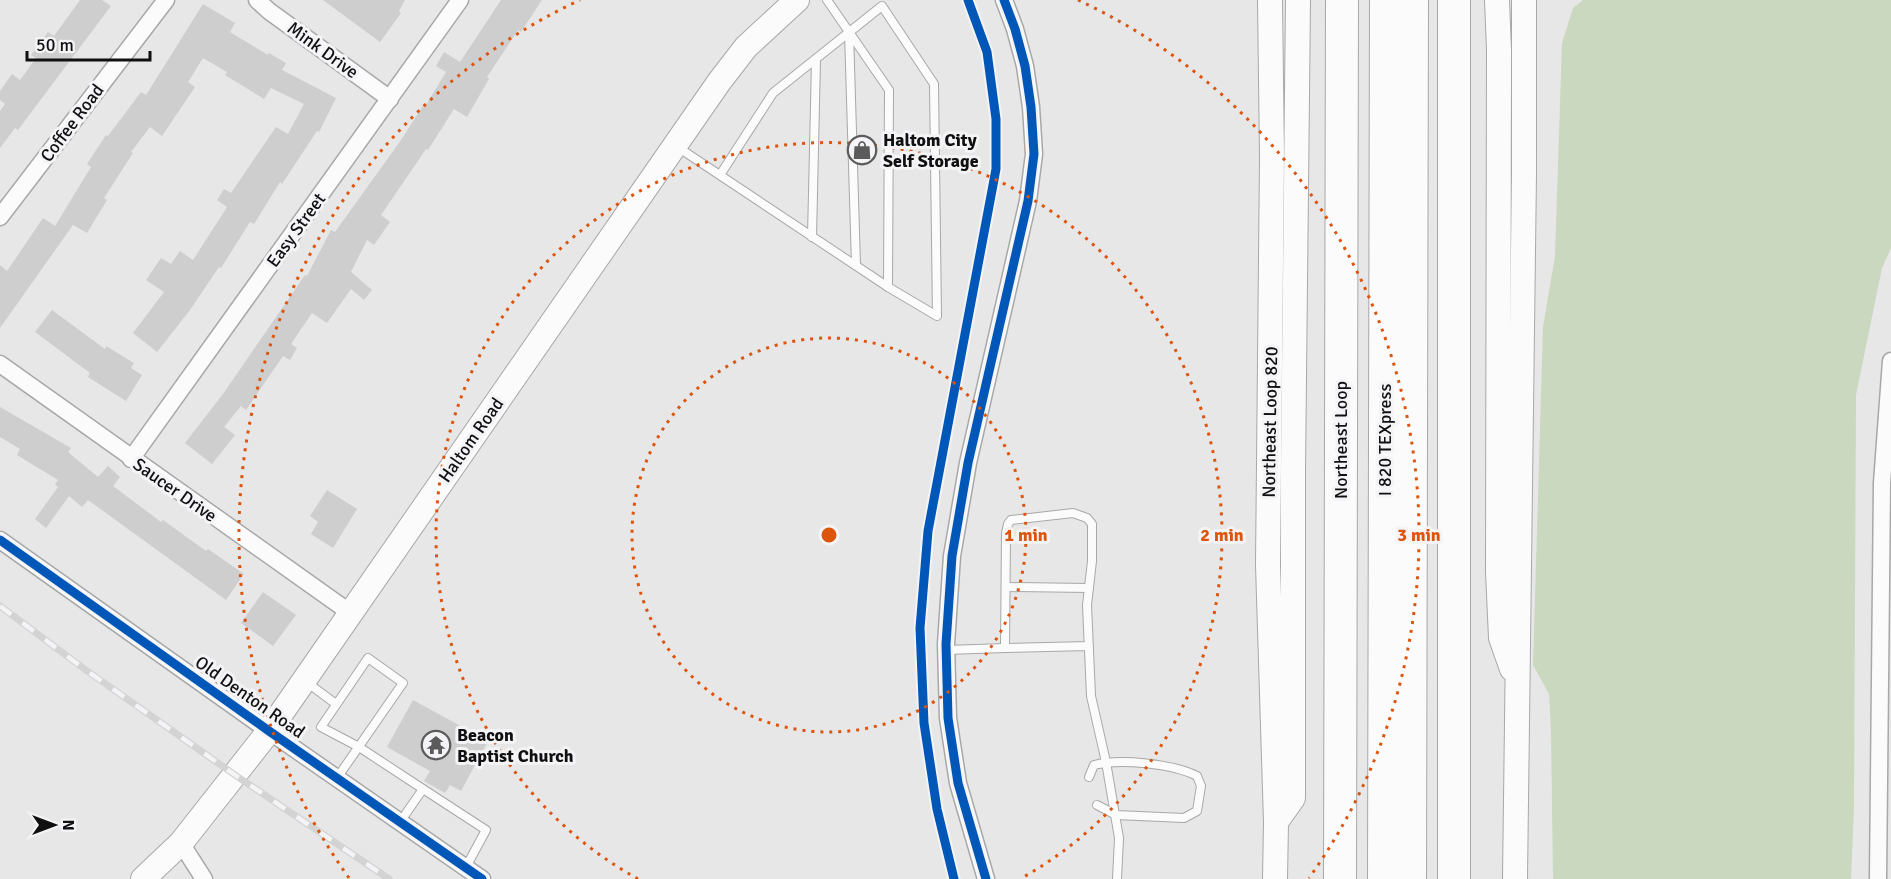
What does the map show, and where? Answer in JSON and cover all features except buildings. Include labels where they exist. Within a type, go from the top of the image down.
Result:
[{"type":"highway","name":"Northeast Loop","points":[[1340,879],[1342,0]]},
{"type":"highway","name":"I 820 TEXpress","points":[[1384,879],[1386,0]]},
{"type":"highway","name":"I 820 TEXpress","points":[[1410,879],[1412,0]]},
{"type":"highway","points":[[1454,0],[1454,879]]},
{"type":"main road","name":"Haltom Road","points":[[143,879],[181,843],[269,731],[719,82],[746,47],[797,0]]},
{"type":"main road","name":"Northeast Loop 820","points":[[1270,0],[1272,157],[1268,566],[1276,822],[1271,879]]},
{"type":"main road","points":[[1276,822],[1293,798],[1293,471],[1298,0]]},
{"type":"main road","points":[[1497,0],[1499,50],[1498,572],[1501,638],[1517,682]]},
{"type":"main road","points":[[1515,879],[1524,0]]},
{"type":"street","name":"Coffee Road","points":[[0,217],[166,0]]},
{"type":"street","name":"Mink Drive","points":[[257,0],[390,99]]},
{"type":"street","name":"Easy Street","points":[[131,459],[459,0]]},
{"type":"street","points":[[986,879],[958,783],[948,718],[946,650],[952,556],[968,463],[1028,201],[1034,154],[1031,107],[1024,66],[1015,29],[1004,0]]},
{"type":"street","points":[[1878,879],[1882,483],[1891,361]]},
{"type":"street","name":"Saucer Drive","points":[[0,364],[352,614]]},
{"type":"street","name":"Old Denton Road","points":[[0,540],[482,879]]},
{"type":"street","points":[[181,843],[204,879]]},
{"type":"lane","points":[[827,0],[889,90],[888,287]]},
{"type":"lane","points":[[675,146],[888,287],[937,316],[934,84],[882,6],[773,93],[720,175]]},
{"type":"lane","points":[[849,31],[855,265]]},
{"type":"lane","points":[[812,237],[816,60]]},
{"type":"lane","points":[[1005,648],[1008,524],[1011,520],[1073,513],[1087,518],[1092,524],[1092,561],[1087,605],[1091,696],[1116,815],[1119,838],[1117,879]]},
{"type":"lane","points":[[1006,587],[1089,588]]},
{"type":"lane","points":[[946,650],[1089,646]]},
{"type":"lane","points":[[337,778],[359,747],[403,683],[368,658],[321,727],[359,747],[486,830],[466,867]]},
{"type":"lane","points":[[304,680],[336,704]]},
{"type":"lane","points":[[1089,777],[1094,765],[1106,762],[1167,766],[1197,776],[1201,786],[1197,811],[1184,818],[1116,815],[1097,805]]},
{"type":"lane","points":[[400,822],[423,789]]},
{"type":"green space","points":[[1583,0],[1891,0],[1891,248],[1882,268],[1856,395],[1854,807],[1851,879],[1553,879],[1549,694],[1533,665],[1543,327],[1555,256],[1562,43],[1573,8]]},
{"type":"railway","points":[[0,606],[83,668],[235,775],[389,879]]},
{"type":"cycle path","points":[[954,879],[937,809],[924,723],[920,628],[928,531],[996,169],[996,119],[987,52],[968,0]]},
{"type":"cycle path","points":[[986,879],[958,783],[948,718],[946,644],[952,556],[968,463],[1028,201],[1034,154],[1025,66],[1004,0]]},
{"type":"cycle path","points":[[0,540],[482,879]]},
{"type":"place","name":"Haltom City Self Storage","points":[[862,150]]},
{"type":"place","name":"Beacon Baptist Church","points":[[436,745]]}]
